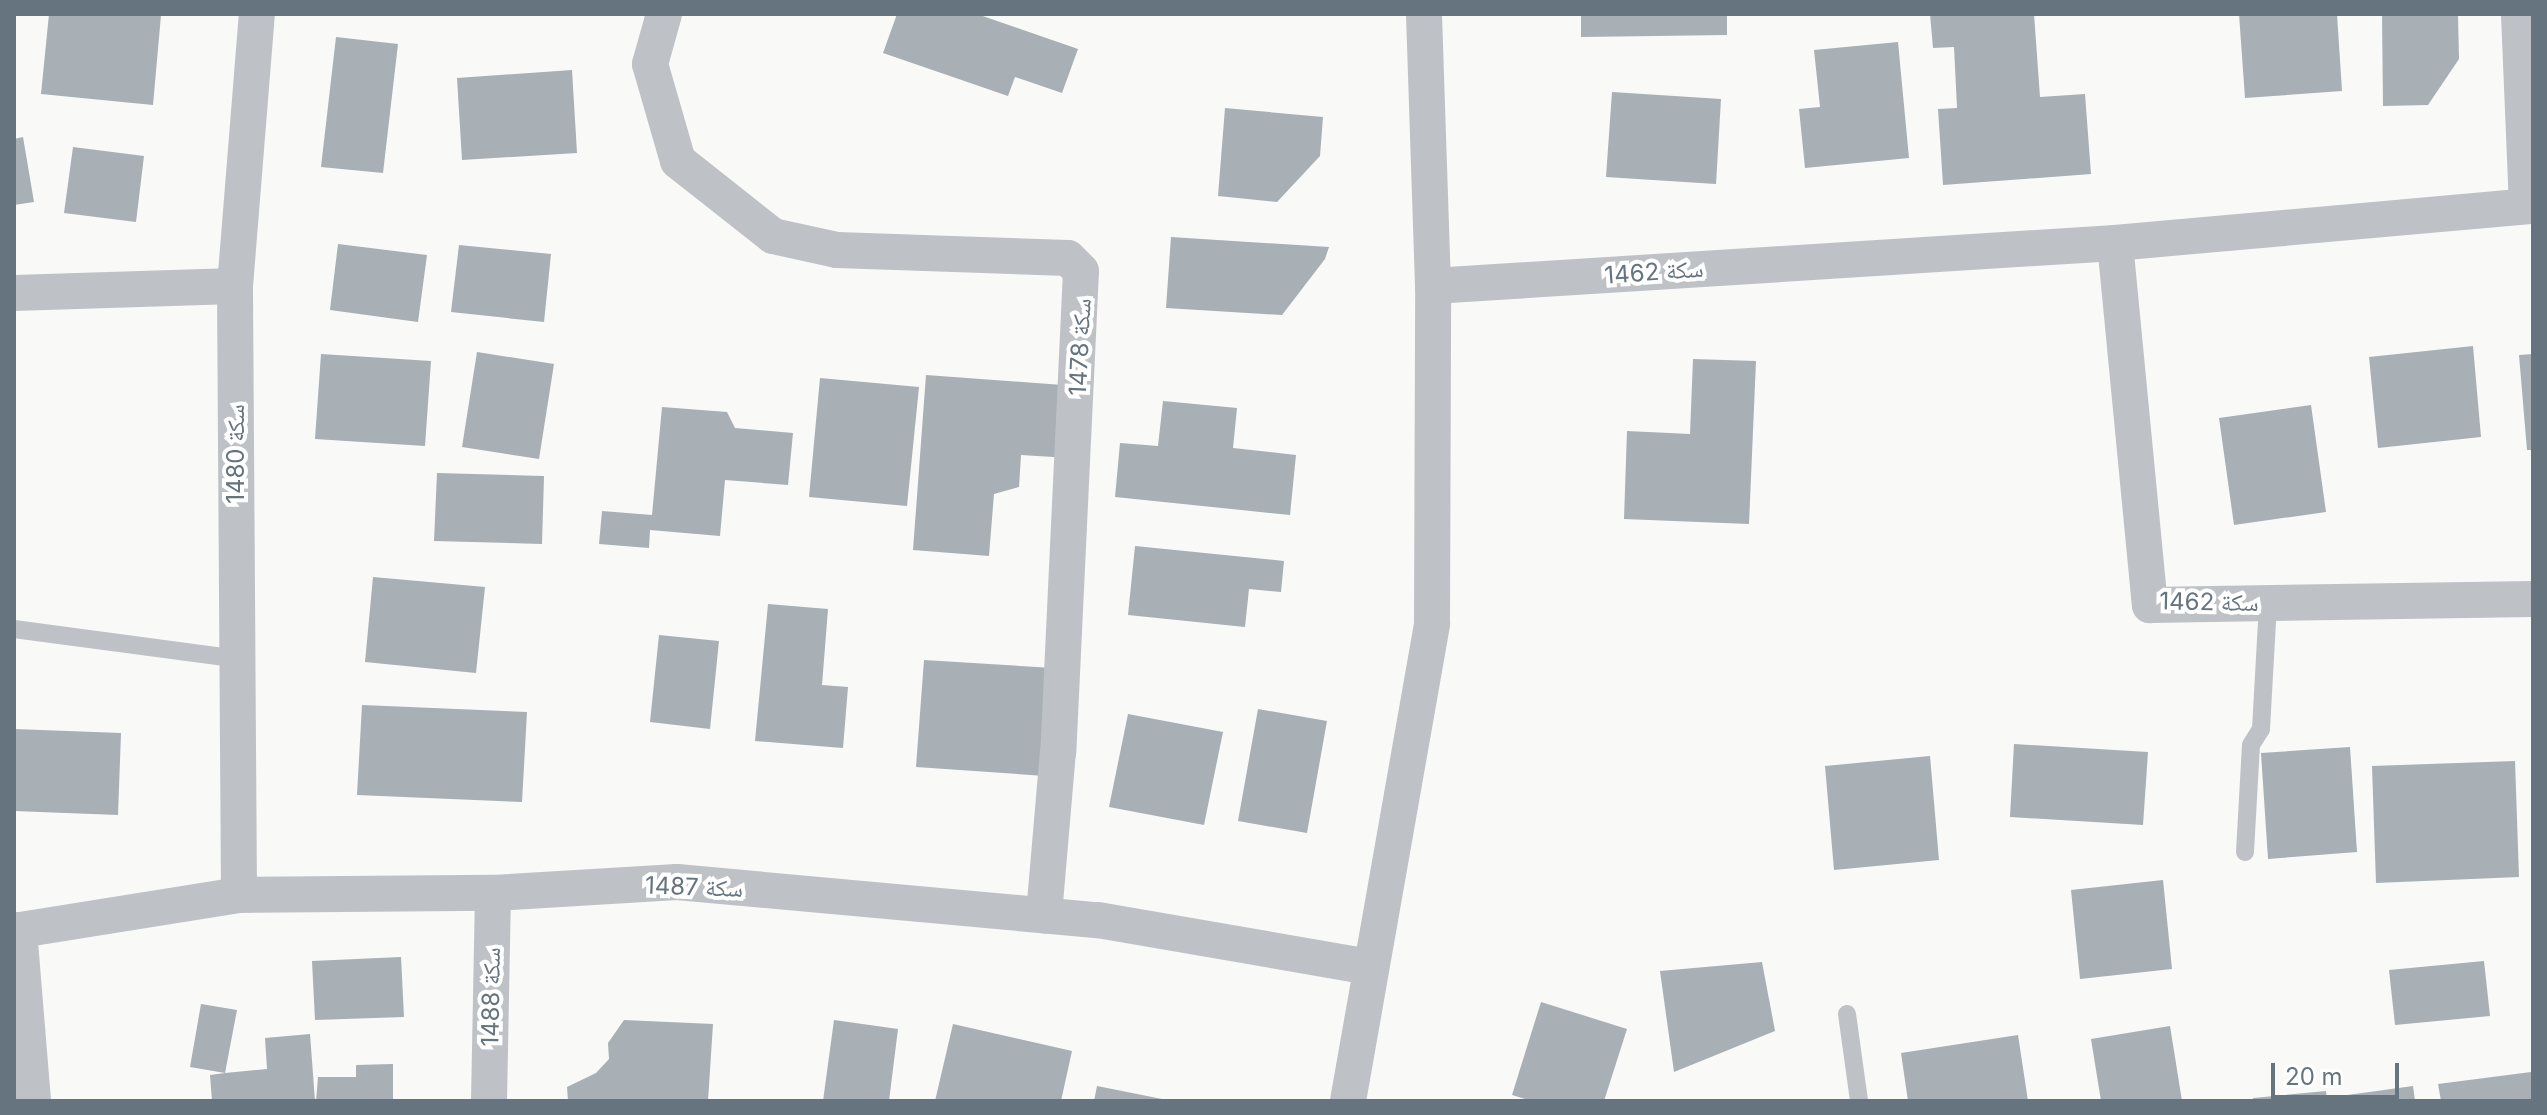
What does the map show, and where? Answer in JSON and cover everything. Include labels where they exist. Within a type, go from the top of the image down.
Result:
[{"type":"street","name":"سكة 1480","points":[[239,895],[235,286],[257,14]]},
{"type":"street","name":"سكة 1478","points":[[664,14],[650,64],[678,161],[773,236],[837,250],[1068,258],[1081,271],[1058,751],[1044,915]]},
{"type":"street","points":[[1348,1101],[1432,623],[1433,286],[1424,14]]},
{"type":"street","name":"سكة 1462","points":[[1433,286],[2115,243],[2527,206],[2519,14]]},
{"type":"street","name":"سكة 1462","points":[[2115,243],[2150,605],[2533,599]]},
{"type":"street","points":[[14,293],[235,286]]},
{"type":"street","name":"سكة 1487","points":[[17,930],[239,895],[493,893],[677,882],[1098,920],[1371,967]]},
{"type":"street","name":"سكة 1488","points":[[489,1101],[493,893]]},
{"type":"street","points":[[17,930],[33,1101]]},
{"type":"lane","points":[[2245,852],[2251,745],[2261,729],[2268,603]]},
{"type":"lane","points":[[14,629],[238,659]]},
{"type":"lane","points":[[1847,1014],[1859,1101]]},
{"type":"building","points":[[49,14],[161,15],[153,105],[41,94]]},
{"type":"building","points":[[897,14],[977,14],[1078,49],[1062,93],[1015,77],[1008,96],[883,53]]},
{"type":"building","points":[[1581,14],[1727,14],[1727,35],[1581,37]]},
{"type":"building","points":[[1930,14],[2034,14],[2040,97],[2085,94],[2091,174],[1943,185],[1938,109],[1957,108],[1954,47],[1933,48]]},
{"type":"building","points":[[2239,14],[2337,14],[2342,91],[2245,98]]},
{"type":"building","points":[[2382,14],[2458,14],[2459,59],[2428,105],[2383,106]]},
{"type":"building","points":[[336,37],[398,44],[383,173],[321,167]]},
{"type":"building","points":[[1898,42],[1909,158],[1805,168],[1799,109],[1820,107],[1814,50]]},
{"type":"building","points":[[572,70],[577,153],[462,160],[457,78]]},
{"type":"building","points":[[1612,92],[1721,99],[1716,184],[1606,177]]},
{"type":"building","points":[[1225,108],[1323,117],[1320,156],[1277,202],[1218,196]]},
{"type":"building","points":[[23,137],[34,202],[14,205],[14,139]]},
{"type":"building","points":[[73,147],[144,156],[136,222],[64,213]]},
{"type":"building","points":[[1171,237],[1329,247],[1325,259],[1282,315],[1166,308]]},
{"type":"building","points":[[338,244],[427,255],[418,322],[330,310]]},
{"type":"building","points":[[459,245],[551,254],[544,322],[451,312]]},
{"type":"building","points":[[2473,346],[2481,437],[2378,448],[2369,357]]},
{"type":"building","points":[[477,352],[554,364],[539,459],[462,447]]},
{"type":"building","points":[[321,354],[431,361],[425,446],[315,439]]},
{"type":"building","points":[[2533,354],[2533,450],[2527,450],[2519,355]]},
{"type":"building","points":[[1693,359],[1756,361],[1749,524],[1624,519],[1627,431],[1690,434]]},
{"type":"building","points":[[926,375],[1076,386],[1070,458],[1021,455],[1019,487],[994,494],[989,556],[913,550]]},
{"type":"building","points":[[820,378],[919,387],[907,506],[809,497]]},
{"type":"building","points":[[1163,401],[1237,408],[1233,448],[1296,455],[1290,515],[1115,497],[1120,443],[1158,446]]},
{"type":"building","points":[[2311,405],[2326,512],[2234,525],[2219,418]]},
{"type":"building","points":[[662,407],[727,412],[735,428],[793,433],[788,485],[725,480],[720,536],[650,530],[649,548],[599,544],[602,511],[652,515]]},
{"type":"building","points":[[437,473],[544,476],[542,544],[434,541]]},
{"type":"building","points":[[1135,546],[1284,561],[1281,592],[1249,589],[1245,627],[1128,615]]},
{"type":"building","points":[[373,577],[485,587],[476,673],[365,662]]},
{"type":"building","points":[[768,604],[828,609],[822,685],[848,687],[843,748],[755,741]]},
{"type":"building","points":[[659,635],[719,641],[710,729],[650,722]]},
{"type":"building","points":[[924,660],[1053,668],[1045,776],[916,767]]},
{"type":"building","points":[[362,705],[527,712],[522,802],[357,795]]},
{"type":"building","points":[[1258,709],[1327,721],[1307,833],[1238,821]]},
{"type":"building","points":[[1128,714],[1223,732],[1204,825],[1109,807]]},
{"type":"building","points":[[14,729],[121,733],[118,815],[14,811]]},
{"type":"building","points":[[2014,744],[2148,752],[2143,825],[2010,817]]},
{"type":"building","points":[[2350,747],[2357,852],[2268,859],[2261,753]]},
{"type":"building","points":[[1930,756],[1939,860],[1834,870],[1825,766]]},
{"type":"building","points":[[2515,761],[2519,877],[2376,883],[2372,766]]},
{"type":"building","points":[[2163,880],[2172,969],[2080,979],[2071,890]]},
{"type":"building","points":[[401,957],[404,1017],[315,1020],[312,961]]},
{"type":"building","points":[[2484,961],[2490,1016],[2395,1025],[2389,970]]},
{"type":"building","points":[[1762,962],[1775,1031],[1674,1072],[1660,971]]},
{"type":"building","points":[[1541,1002],[1627,1029],[1604,1101],[1532,1101],[1512,1095]]},
{"type":"building","points":[[201,1004],[237,1010],[225,1073],[190,1067]]},
{"type":"building","points":[[624,1020],[713,1024],[708,1101],[568,1101],[567,1087],[596,1073],[609,1059],[608,1043]]},
{"type":"building","points":[[834,1020],[898,1029],[889,1101],[823,1101]]},
{"type":"building","points":[[953,1024],[1072,1051],[1061,1101],[935,1101]]},
{"type":"building","points":[[2170,1026],[2182,1101],[2101,1101],[2091,1039]]},
{"type":"building","points":[[310,1034],[315,1101],[212,1101],[210,1075],[267,1069],[265,1038]]},
{"type":"building","points":[[2018,1035],[2028,1101],[1908,1101],[1901,1053]]},
{"type":"building","points":[[393,1064],[393,1101],[316,1101],[318,1077],[356,1077],[356,1065]]},
{"type":"building","points":[[2531,1072],[2533,1101],[2441,1101],[2438,1084]]},
{"type":"building","points":[[1097,1086],[1167,1100],[1167,1101],[1094,1101]]},
{"type":"building","points":[[2413,1086],[2415,1101],[2341,1101],[2340,1096]]},
{"type":"building","points":[[2326,1091],[2327,1101],[2253,1101],[2253,1098]]}]
